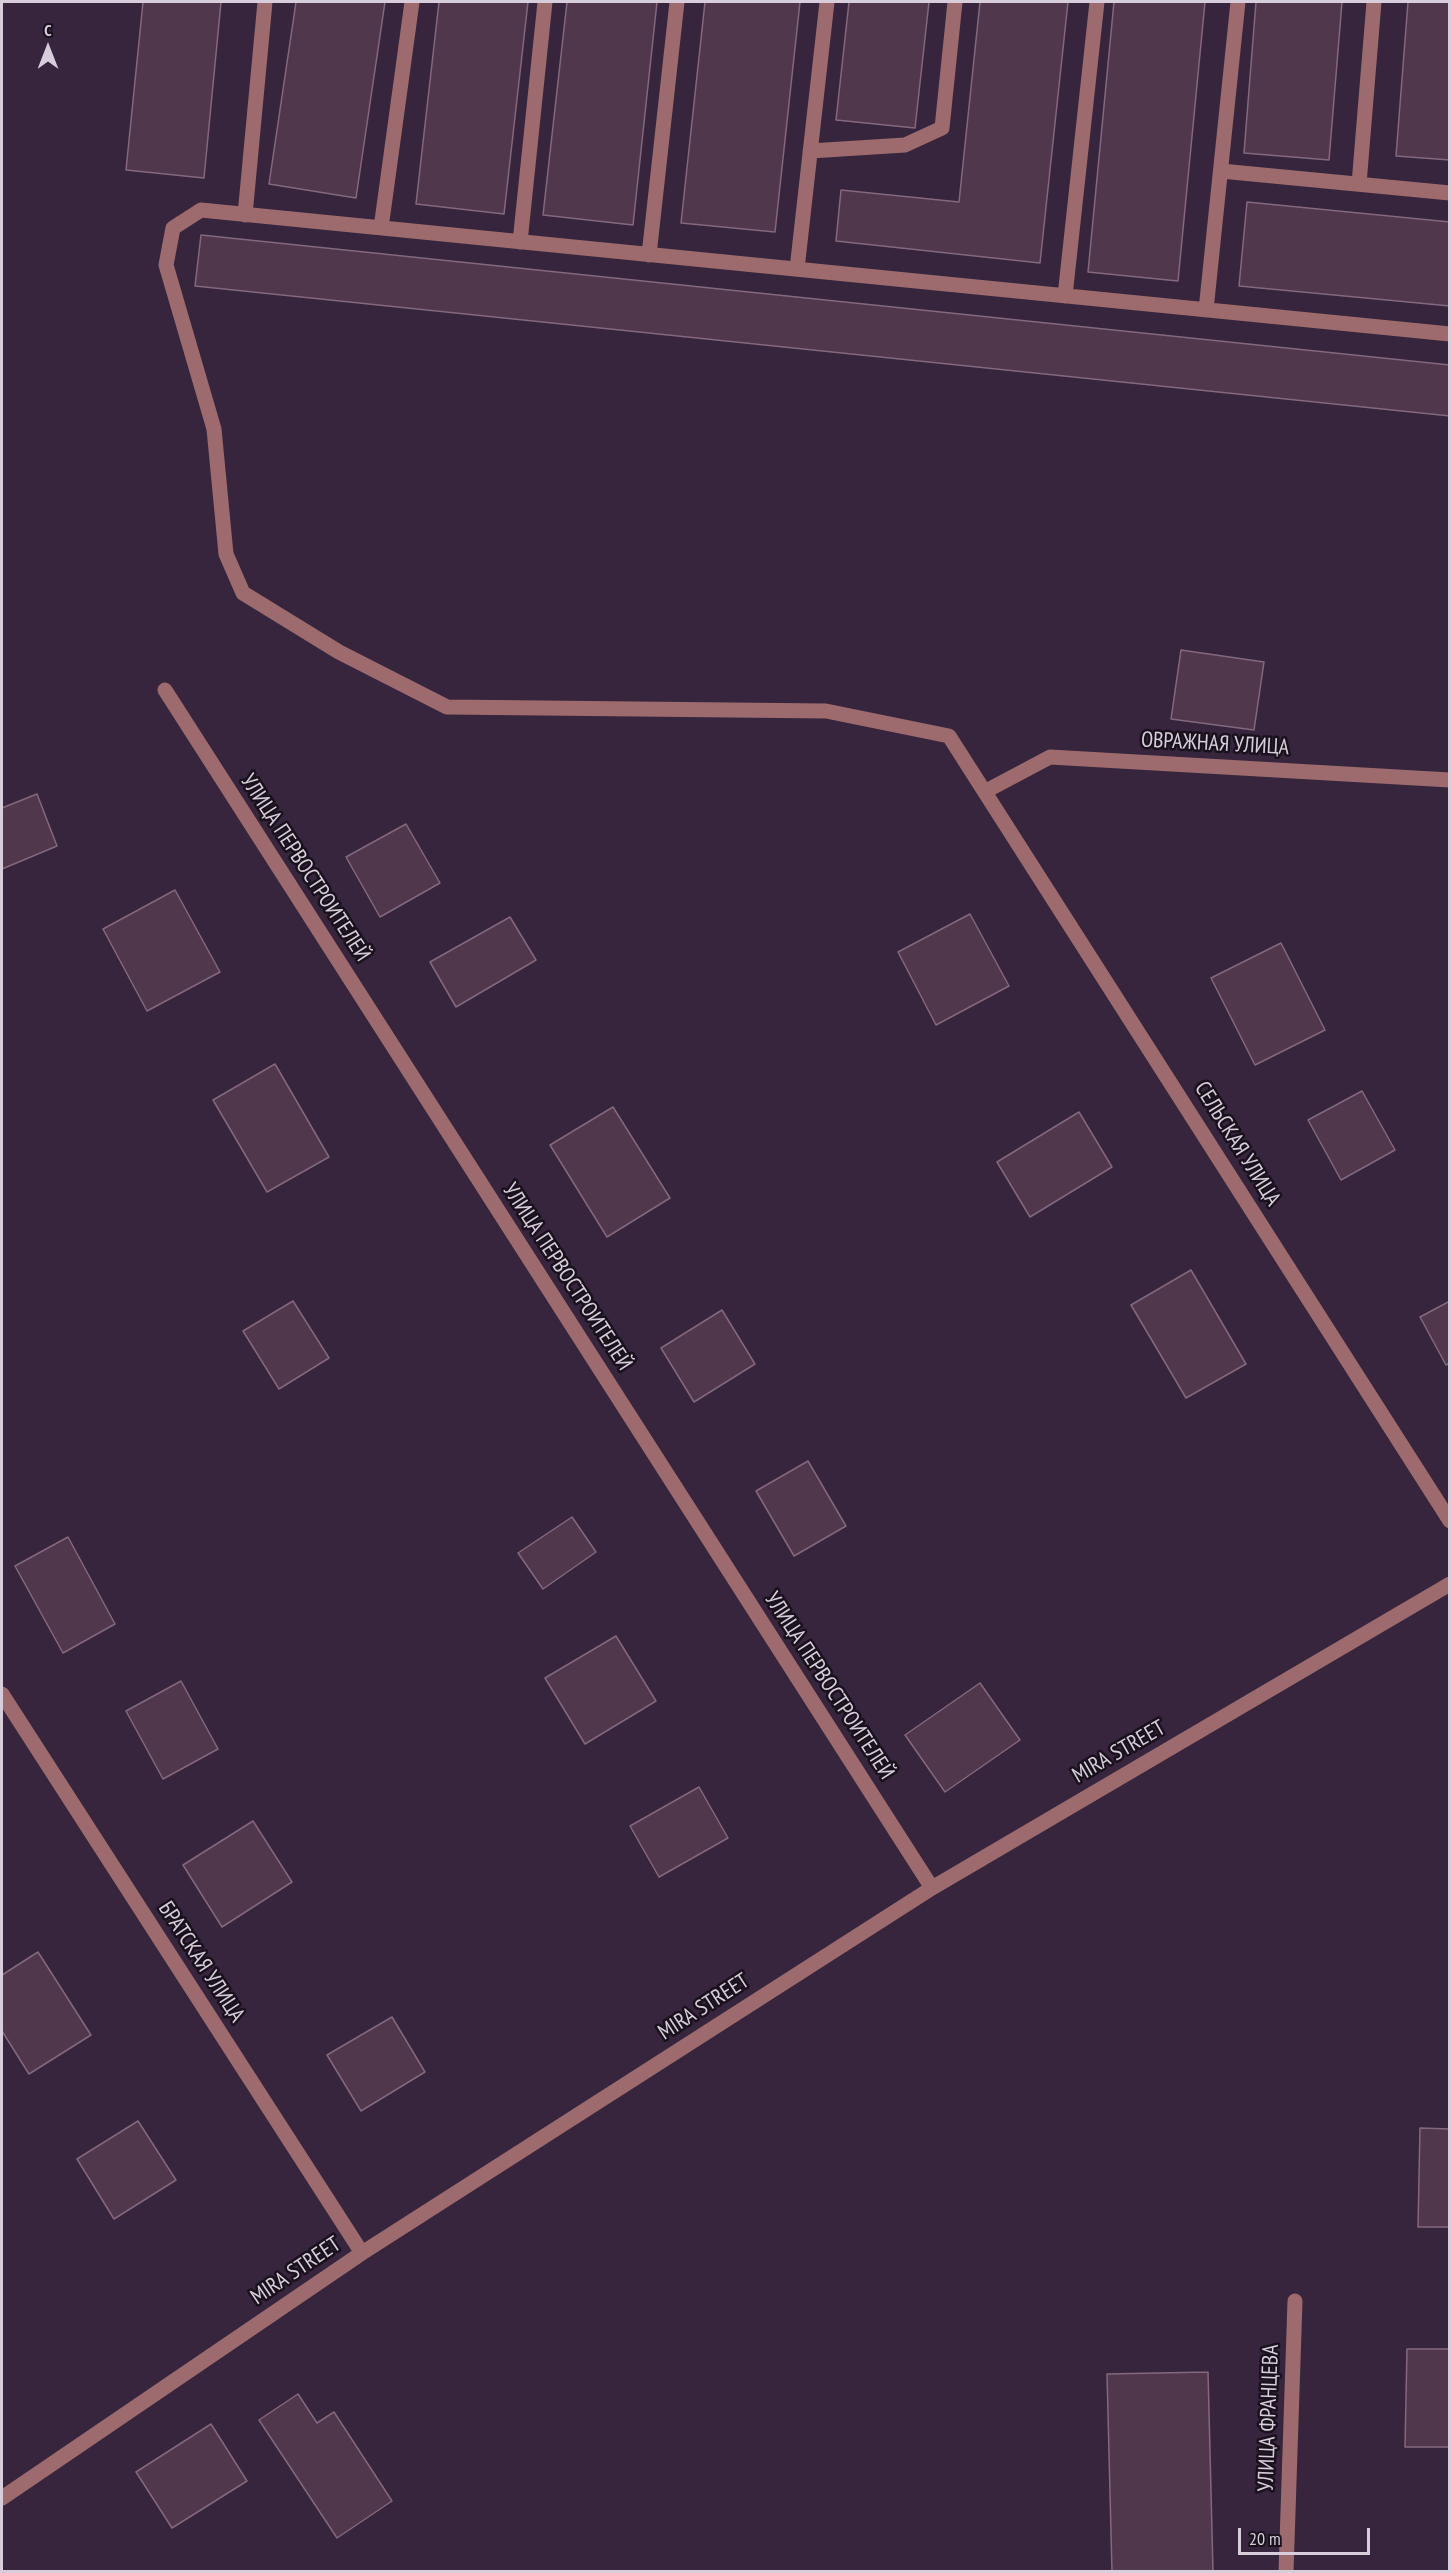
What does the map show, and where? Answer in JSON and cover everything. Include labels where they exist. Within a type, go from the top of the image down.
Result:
[{"type":"street","points":[[245,215],[265,2]]},
{"type":"street","points":[[381,228],[412,2]]},
{"type":"street","points":[[520,242],[545,2]]},
{"type":"street","points":[[649,255],[677,2]]},
{"type":"street","points":[[797,269],[827,2]]},
{"type":"street","points":[[810,151],[905,145],[942,128],[955,2]]},
{"type":"street","points":[[1065,296],[1097,2]]},
{"type":"street","points":[[1206,310],[1238,2]]},
{"type":"street","points":[[1359,184],[1374,2]]},
{"type":"street","points":[[1221,171],[1449,193]]},
{"type":"street","name":"СЕЛЬСКАЯ УЛИЦА","points":[[1449,334],[201,210],[173,228],[166,265],[214,429],[225,554],[243,593],[339,652],[447,707],[826,711],[949,736],[1449,1521]]},
{"type":"street","name":"УЛИЦА ПЕРВОСТРОИТЕЛЕЙ","points":[[165,690],[932,1888]]},
{"type":"street","name":"ОВРАЖНАЯ УЛИЦА","points":[[986,791],[1050,757],[1449,780]]},
{"type":"street","name":"MIRA STREET","points":[[2,2498],[362,2253],[932,1888],[1449,1584]]},
{"type":"street","name":"БРАТСКАЯ УЛИЦА","points":[[2,1694],[362,2253]]},
{"type":"street","name":"УЛИЦА ФРАНЦЕВА","points":[[1286,2571],[1295,2301]]},
{"type":"building","points":[[143,2],[221,2],[204,178],[126,170]]},
{"type":"building","points":[[296,2],[385,2],[356,198],[269,184]]},
{"type":"building","points":[[439,2],[528,2],[504,214],[416,204]]},
{"type":"building","points":[[567,2],[657,2],[633,225],[543,215]]},
{"type":"building","points":[[705,2],[800,2],[775,232],[681,223]]},
{"type":"building","points":[[849,2],[929,2],[915,128],[836,120]]},
{"type":"building","points":[[980,2],[1068,2],[1040,263],[836,241],[841,190],[959,202]]},
{"type":"building","points":[[1114,2],[1205,2],[1178,281],[1088,272]]},
{"type":"building","points":[[1256,2],[1342,2],[1329,160],[1244,153]]},
{"type":"building","points":[[1408,2],[1450,2],[1450,160],[1396,156]]},
{"type":"building","points":[[1247,202],[1450,222],[1450,306],[1239,286]]},
{"type":"building","points":[[201,235],[1450,365],[1450,416],[195,286]]},
{"type":"building","points":[[1181,650],[1264,662],[1254,730],[1171,719]]},
{"type":"building","points":[[37,794],[57,846],[2,869],[2,808]]},
{"type":"building","points":[[406,824],[440,883],[380,917],[346,857]]},
{"type":"building","points":[[175,890],[220,972],[147,1011],[103,929]]},
{"type":"building","points":[[970,914],[1009,986],[936,1025],[898,952]]},
{"type":"building","points":[[510,917],[536,960],[456,1007],[430,962]]},
{"type":"building","points":[[1281,943],[1325,1030],[1255,1065],[1211,978]]},
{"type":"building","points":[[275,1064],[329,1157],[267,1192],[213,1100]]},
{"type":"building","points":[[1362,1091],[1395,1150],[1341,1180],[1308,1120]]},
{"type":"building","points":[[613,1107],[670,1198],[607,1237],[550,1145]]},
{"type":"building","points":[[1079,1112],[1112,1167],[1030,1217],[997,1162]]},
{"type":"building","points":[[1191,1270],[1246,1364],[1186,1398],[1131,1305]]},
{"type":"building","points":[[293,1301],[329,1358],[279,1389],[243,1331]]},
{"type":"building","points":[[1450,1301],[1450,1363],[1446,1365],[1420,1317]]},
{"type":"building","points":[[722,1310],[755,1364],[694,1402],[661,1348]]},
{"type":"building","points":[[808,1461],[846,1526],[794,1556],[756,1491]]},
{"type":"building","points":[[572,1517],[596,1552],[543,1589],[518,1553]]},
{"type":"building","points":[[68,1537],[115,1624],[63,1653],[15,1566]]},
{"type":"building","points":[[616,1636],[656,1701],[585,1744],[545,1678]]},
{"type":"building","points":[[181,1681],[218,1749],[163,1779],[126,1711]]},
{"type":"building","points":[[980,1683],[1020,1740],[945,1792],[905,1735]]},
{"type":"building","points":[[699,1787],[728,1838],[659,1877],[630,1826]]},
{"type":"building","points":[[253,1821],[292,1882],[222,1927],[183,1865]]},
{"type":"building","points":[[38,1952],[91,2035],[29,2074],[2,2031],[2,1975]]},
{"type":"building","points":[[392,2017],[425,2072],[361,2111],[327,2055]]},
{"type":"building","points":[[138,2121],[176,2180],[114,2219],[77,2159]]},
{"type":"building","points":[[1420,2128],[1450,2129],[1450,2227],[1418,2227]]},
{"type":"building","points":[[1407,2349],[1450,2349],[1450,2447],[1405,2447]]},
{"type":"building","points":[[1208,2372],[1213,2572],[1112,2572],[1107,2374]]},
{"type":"building","points":[[298,2394],[317,2423],[334,2412],[392,2501],[337,2538],[259,2420]]},
{"type":"building","points":[[211,2424],[247,2481],[172,2528],[136,2472]]}]
